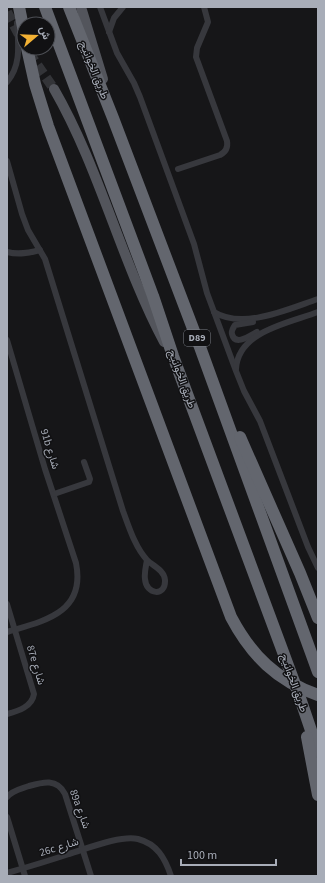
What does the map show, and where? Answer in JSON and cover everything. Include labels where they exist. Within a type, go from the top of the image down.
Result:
[{"type":"highway","name":"طريق الخوانيج","points":[[45,7],[153,296],[173,356],[299,695],[318,751]]},
{"type":"highway","name":"طريق الخوانيج","points":[[69,7],[200,347],[318,672]]},
{"type":"highway","points":[[29,56],[35,84],[48,126],[231,617],[240,634],[262,662],[291,684],[318,695]]},
{"type":"highway","points":[[200,347],[276,516],[318,618]]},
{"type":"highway","points":[[299,695],[318,794]]},
{"type":"main road","points":[[81,7],[113,118]]},
{"type":"main road","points":[[54,89],[75,129],[150,314],[173,356]]},
{"type":"street","points":[[7,82],[15,68],[18,55],[18,7]]},
{"type":"street","points":[[100,7],[117,53],[140,97],[194,244],[207,293],[236,371],[244,391],[262,425],[308,547],[318,568]]},
{"type":"street","points":[[109,32],[114,18],[123,7]]},
{"type":"street","points":[[178,169],[220,155],[226,151],[227,148],[227,141],[196,57],[197,48],[208,22],[204,7]]},
{"type":"street","points":[[7,161],[28,230],[48,266],[123,511],[131,531],[147,560],[164,576],[165,586],[158,592],[150,590],[146,585],[145,579],[147,560]]},
{"type":"street","points":[[7,252],[14,254],[40,250]]},
{"type":"street","points":[[316,314],[256,333],[240,341],[232,335],[232,331],[235,326],[252,322],[318,299]]},
{"type":"street","points":[[214,312],[225,318],[234,319],[269,315]]},
{"type":"street","points":[[236,371],[237,360],[244,347],[273,327]]},
{"type":"street","name":"91b شارع","points":[[7,340],[76,563],[78,576],[76,589],[68,604],[56,616],[7,632]]},
{"type":"street","points":[[54,494],[89,482],[90,479],[84,462]]},
{"type":"street","name":"87e شارع","points":[[7,604],[34,694],[28,706],[7,714]]},
{"type":"street","name":"89a شارع","points":[[7,797],[14,791],[42,782],[50,782],[58,785],[65,794],[92,876]]},
{"type":"street","points":[[7,817],[25,876]]},
{"type":"street","name":"26c شارع","points":[[7,873],[84,849],[126,838],[136,839],[154,846],[165,860],[171,876]]},
{"type":"tunnel","points":[[7,12],[16,29]]},
{"type":"tunnel","points":[[31,56],[54,89]]}]
